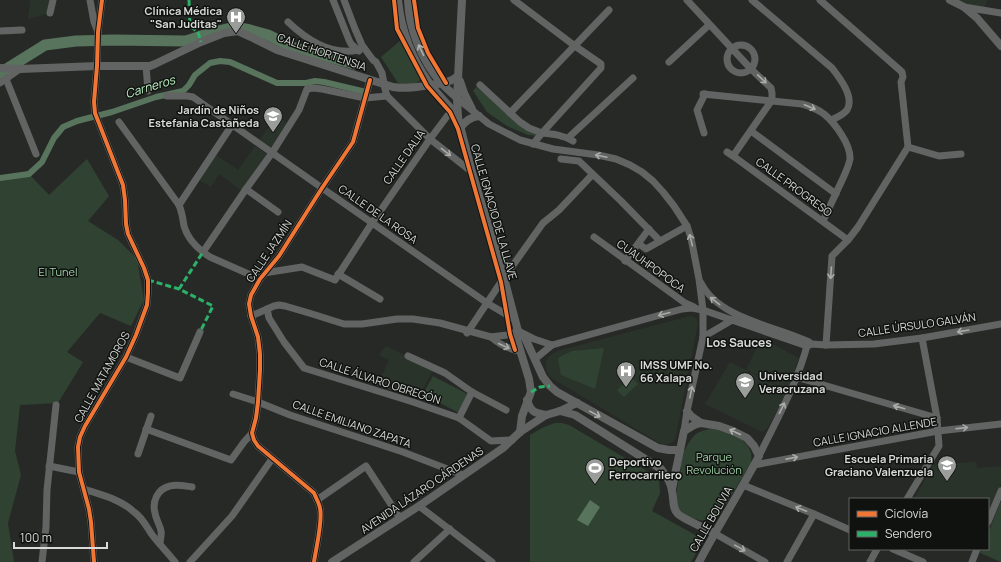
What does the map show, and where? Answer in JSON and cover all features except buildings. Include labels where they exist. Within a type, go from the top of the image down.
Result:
[{"type":"main road","points":[[398,0],[406,39],[419,67],[431,85],[455,108]]},
{"type":"main road","points":[[408,0],[411,21],[417,42],[425,58],[442,83],[457,98]]},
{"type":"main road","points":[[455,108],[457,98],[462,0]]},
{"type":"main road","points":[[950,0],[964,7],[977,18],[1001,46]]},
{"type":"main road","name":"CALLE HORTENSIA","points":[[0,68],[16,69],[146,66],[155,64],[201,42],[224,33],[238,31],[278,50],[370,80],[402,88],[417,88],[442,83],[451,81],[458,76]]},
{"type":"main road","points":[[458,76],[472,109]]},
{"type":"main road","name":"CALLE IGNACIO DE LA LLAVE","points":[[455,108],[518,331],[517,340],[529,379],[530,392],[527,400]]},
{"type":"main road","points":[[460,128],[468,119],[479,116]]},
{"type":"main road","name":"CALLE IGNACIO DE LA LLAVE","points":[[518,331],[525,338],[543,377],[550,386],[557,392],[577,403]]},
{"type":"main road","points":[[526,368],[535,359]]},
{"type":"main road","points":[[527,400],[535,413],[546,415]]},
{"type":"main road","points":[[520,432],[522,416],[527,400]]},
{"type":"main road","points":[[577,403],[658,448],[680,450]]},
{"type":"main road","name":"AVENIDA LÁZARO CÁRDENAS","points":[[332,562],[419,506],[503,448],[520,432],[546,415],[560,411],[577,403]]},
{"type":"main road","points":[[560,411],[575,416],[661,469],[667,476],[672,489]]},
{"type":"main road","points":[[687,411],[701,423]]},
{"type":"main road","points":[[714,533],[679,516],[675,510],[672,489],[684,431],[701,423],[719,426],[740,434],[754,446],[759,456],[754,466]]},
{"type":"main road","name":"CALLE BOLIVIA","points":[[699,562],[714,533],[754,466]]},
{"type":"main road","points":[[700,526],[711,526],[720,523]]},
{"type":"main road","points":[[700,526],[706,536],[707,546]]},
{"type":"street","points":[[50,13],[52,0]]},
{"type":"street","points":[[90,0],[98,35]]},
{"type":"street","points":[[98,35],[102,0]]},
{"type":"street","points":[[333,0],[351,44],[376,62],[382,72],[387,96],[430,139],[472,172]]},
{"type":"street","points":[[344,0],[358,38],[372,60]]},
{"type":"street","points":[[514,0],[601,64],[601,68],[542,133],[534,144]]},
{"type":"street","points":[[687,0],[709,25],[771,88],[772,100],[751,131],[836,194]]},
{"type":"street","points":[[752,0],[832,68],[839,77],[846,89],[849,104],[846,111],[831,120]]},
{"type":"street","points":[[820,0],[902,72],[903,77],[901,82],[908,146],[858,227],[848,240],[832,256],[826,345]]},
{"type":"street","points":[[964,7],[1001,13]]},
{"type":"street","points":[[510,113],[609,10]]},
{"type":"street","points":[[288,22],[298,32],[324,48],[343,52],[358,50]]},
{"type":"street","points":[[669,62],[709,25]]},
{"type":"street","points":[[0,32],[22,30]]},
{"type":"street","name":"CALLE MATAMOROS","points":[[94,562],[89,509],[79,472],[78,447],[80,437],[126,357],[136,335],[146,305],[148,293],[148,280],[144,268],[128,234],[123,185],[96,115],[94,102],[98,35]]},
{"type":"street","points":[[741,44],[750,47],[756,60],[751,69],[744,73],[732,70],[727,63],[726,58],[732,47],[741,44]]},
{"type":"street","points":[[146,66],[148,91]]},
{"type":"street","points":[[16,69],[3,81],[36,154]]},
{"type":"street","points":[[480,85],[520,122],[529,128],[542,133],[555,134],[570,139],[633,78]]},
{"type":"street","name":"CALLE JAZMÍN","points":[[252,433],[258,402],[260,354],[258,337],[251,316],[249,304],[251,295],[262,276],[279,256],[353,142],[370,80]]},
{"type":"street","points":[[203,252],[272,153],[299,110],[307,89],[322,89],[365,98],[387,96]]},
{"type":"street","points":[[704,132],[697,110],[704,94],[802,104],[823,114],[831,120],[843,137],[850,157],[836,194],[823,221]]},
{"type":"street","name":"CALLE DE LA ROSA","points":[[166,96],[194,97],[487,303],[514,319]]},
{"type":"street","points":[[457,98],[489,124],[520,140],[553,149],[598,155],[630,165],[653,181],[663,192],[687,226],[691,238],[699,279],[700,309],[703,324],[702,337],[684,431]]},
{"type":"street","name":"CALLE DALIA","points":[[336,277],[430,139],[455,108]]},
{"type":"street","points":[[119,122],[179,205],[188,236],[203,252],[210,257],[262,276],[302,267],[336,277],[380,299]]},
{"type":"street","points":[[179,205],[232,125]]},
{"type":"street","name":"CALLE PROGRESO","points":[[751,131],[730,154],[848,240]]},
{"type":"street","points":[[908,146],[939,156],[961,154]]},
{"type":"street","points":[[561,159],[578,161],[621,201],[660,241]]},
{"type":"street","points":[[468,332],[543,223],[559,210],[592,175]]},
{"type":"street","points":[[246,189],[278,212]]},
{"type":"street","points":[[639,244],[646,249],[687,226]]},
{"type":"street","points":[[625,261],[649,229]]},
{"type":"street","name":"CUAUHPOPOCA","points":[[594,237],[685,304],[700,309]]},
{"type":"street","name":"CALLE ÚRSULO GALVÁN","points":[[699,279],[703,288],[713,300],[727,309],[809,344]]},
{"type":"street","points":[[251,316],[279,305],[344,324],[362,324],[397,319],[413,319],[440,323],[468,332],[491,337],[507,335],[518,331],[534,339],[552,345]]},
{"type":"street","name":"CALLE ÁLVARO OBREGÓN","points":[[267,309],[269,318],[284,342],[304,368],[459,418],[491,441],[512,440]]},
{"type":"street","points":[[535,359],[552,345],[682,309],[700,309]]},
{"type":"street","name":"CALLE ÚRSULO GALVÁN","points":[[700,309],[809,344],[826,345],[874,344],[922,338],[1001,324]]},
{"type":"street","points":[[702,337],[739,315]]},
{"type":"street","points":[[126,357],[180,378],[200,332]]},
{"type":"street","points":[[491,337],[500,345],[512,350],[520,351]]},
{"type":"street","points":[[908,498],[939,446],[937,418],[922,338]]},
{"type":"street","points":[[759,456],[788,396],[809,344]]},
{"type":"street","points":[[408,356],[445,373],[472,392],[506,410]]},
{"type":"street","points":[[796,377],[937,418]]},
{"type":"street","points":[[459,418],[472,392]]},
{"type":"street","name":"CALLE EMILIANO ZAPATA","points":[[234,394],[290,415],[403,452],[464,475]]},
{"type":"street","points":[[42,562],[46,527],[49,466],[56,405]]},
{"type":"street","points":[[138,454],[151,416]]},
{"type":"street","name":"CALLE IGNACIO ALLENDE","points":[[754,466],[938,431],[1001,424]]},
{"type":"street","points":[[146,429],[231,460],[252,433]]},
{"type":"street","points":[[252,433],[258,446],[314,493],[320,507],[321,516],[314,562]]},
{"type":"street","points":[[190,562],[232,516],[272,459]]},
{"type":"street","points":[[49,466],[79,472]]},
{"type":"street","points":[[317,500],[366,466],[400,518]]},
{"type":"street","points":[[160,544],[162,532],[155,514],[154,504],[156,496],[162,490],[170,486],[181,485],[192,487]]},
{"type":"street","points":[[743,485],[849,530]]},
{"type":"street","points":[[84,489],[127,506],[141,518],[153,536],[176,562]]},
{"type":"street","points":[[989,520],[1001,491]]},
{"type":"street","points":[[419,506],[450,529],[488,561]]},
{"type":"street","points":[[787,562],[814,514]]},
{"type":"street","points":[[414,562],[450,529]]},
{"type":"street","points":[[714,533],[765,562]]},
{"type":"street","points":[[870,562],[876,550]]},
{"type":"street","points":[[895,550],[923,562]]},
{"type":"street","points":[[972,562],[977,550]]},
{"type":"shaded area","points":[[30,0],[50,0],[47,14],[28,19]]},
{"type":"shaded area","points":[[958,0],[987,0],[984,9],[968,5]]},
{"type":"shaded area","name":"Jardín de Niños Estefania Castañeda","points":[[277,116],[289,124],[270,150],[258,142]]},
{"type":"shaded area","points":[[255,146],[267,154],[242,191],[219,174],[211,187],[199,180],[216,155],[238,170]]},
{"type":"shaded area","name":"IMSS UMF No. 66 Xalapa","points":[[690,316],[696,318],[698,323],[675,440],[669,444],[663,445],[550,377],[546,369],[546,361],[549,356],[557,351]]},
{"type":"shaded area","points":[[762,338],[799,358],[788,390],[746,369]]},
{"type":"shaded area","points":[[387,346],[433,370],[418,398],[377,386],[389,360],[379,355]]},
{"type":"shaded area","name":"Universidad Veracruzana","points":[[730,362],[788,391],[767,429],[762,432],[705,404]]},
{"type":"shaded area","name":"Escuela Primaria Graciano Valenzuela","points":[[976,462],[977,468],[1001,466],[1001,483],[989,512],[989,498],[915,498],[933,465]]},
{"type":"shaded area","points":[[590,500],[600,507],[588,526],[577,520]]},
{"type":"green space","points":[[402,39],[423,78],[415,84],[403,85],[398,83],[381,57]]},
{"type":"green space","points":[[476,87],[538,136],[528,135],[507,126],[487,112],[473,91]]},
{"type":"green space","name":"El Tunel","points":[[87,159],[109,196],[88,221],[118,240],[137,259],[144,300],[131,326],[100,313],[67,352],[83,362],[58,403],[20,405],[15,451],[21,475],[8,523],[14,562],[0,562],[0,179],[29,174],[49,195]]},
{"type":"green space","points":[[604,348],[595,389],[561,375],[558,358],[572,351]]},
{"type":"green space","points":[[433,376],[469,395],[459,413],[423,394]]},
{"type":"green space","points":[[631,377],[638,384],[624,397],[617,390]]},
{"type":"green space","name":"Deportivo Ferrocarrilero","points":[[555,423],[569,425],[659,478],[660,493],[652,511],[699,537],[702,543],[691,562],[530,562],[530,435]]},
{"type":"green space","name":"Parque Revolución","points":[[710,429],[735,435],[745,443],[749,447],[751,463],[720,514],[711,519],[698,520],[684,515],[681,512],[677,503],[677,492],[683,455],[686,448],[696,434]]},
{"type":"green space","points":[[1001,501],[1001,562],[980,553],[981,550],[989,550],[989,531]]},
{"type":"waterway","name":"Carneros","points":[[0,73],[45,45],[76,41],[186,41],[235,27],[268,35],[292,47],[354,64]]},
{"type":"waterway","name":"Carneros","points":[[0,178],[29,174],[42,162],[54,138],[63,127],[77,121],[112,112],[156,97],[183,91],[195,75],[210,63],[220,61],[230,62],[277,83],[306,83],[315,81],[366,92]]},
{"type":"marked path","points":[[189,0],[190,26],[198,32],[201,42]]},
{"type":"marked path","points":[[179,289],[203,252]]},
{"type":"marked path","points":[[148,280],[179,289],[213,306],[200,332]]},
{"type":"marked path","points":[[531,392],[540,387],[550,386]]},
{"type":"cycle path","points":[[94,562],[89,509],[79,472],[78,447],[80,437],[126,357],[147,305],[148,293],[148,280],[144,268],[128,234],[123,185],[95,113],[94,102],[98,32],[102,0]]},
{"type":"cycle path","points":[[394,0],[397,29],[427,86],[450,112],[458,129],[501,282],[510,334],[515,350]]},
{"type":"cycle path","points":[[414,0],[418,28],[428,53],[446,83]]},
{"type":"cycle path","points":[[314,562],[321,513],[320,506],[314,493],[258,446],[252,433],[258,402],[260,354],[258,337],[251,316],[249,304],[251,295],[260,279],[279,256],[353,142],[370,80]]},
{"type":"place","name":"Clínica Médica \"San Juditas\"","points":[[236,34]]},
{"type":"place","name":"Jardín de Niños Estefania Castañeda","points":[[273,133]]},
{"type":"place","name":"IMSS UMF No. 66 Xalapa","points":[[626,388]]},
{"type":"place","name":"Universidad Veracruzana","points":[[745,399]]},
{"type":"place","name":"Escuela Primaria Graciano Valenzuela","points":[[947,482]]},
{"type":"place","name":"Deportivo Ferrocarrilero","points":[[595,485]]},
{"type":"district","name":"Los Sauces","points":[[739,343]]}]
